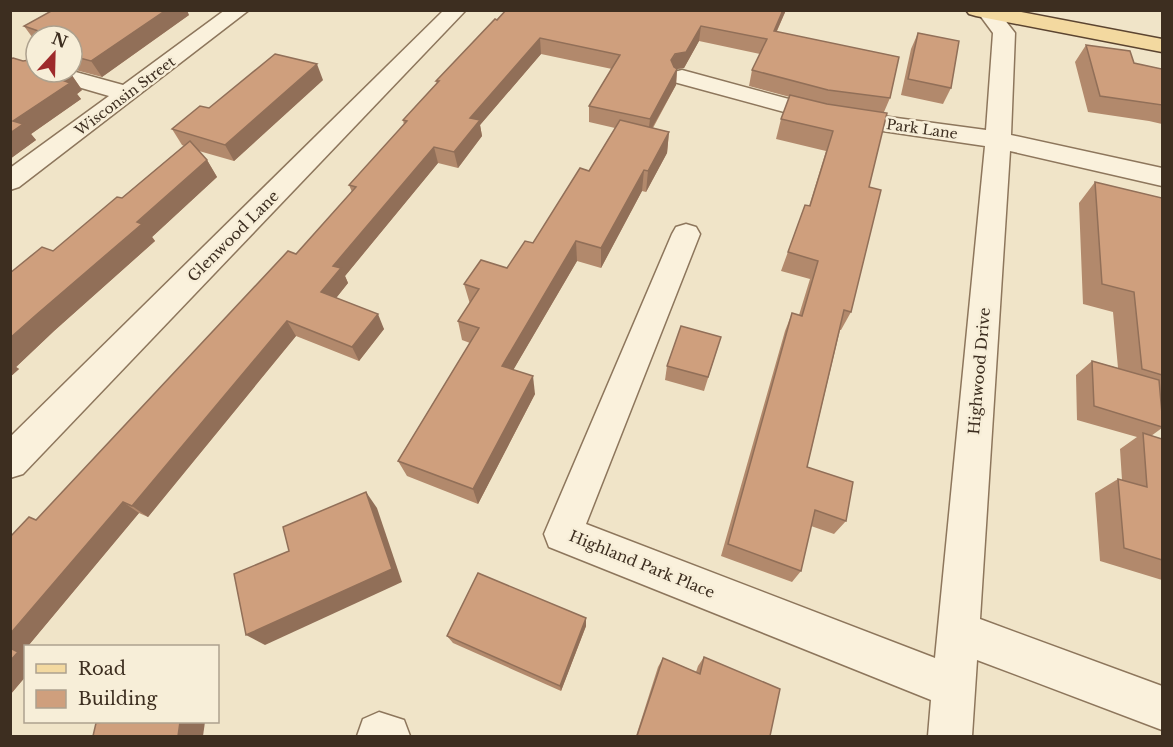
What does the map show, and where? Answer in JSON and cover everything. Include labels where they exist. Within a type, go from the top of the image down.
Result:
[{"type":"main road","points":[[982,11],[1162,46]]},
{"type":"street","name":"Wisconsin Street","points":[[10,181],[239,10]]},
{"type":"street","name":"Glenwood Lane","points":[[10,462],[456,10]]},
{"type":"street","name":"Highwood Drive","points":[[950,736],[998,140],[1004,33],[982,11]]},
{"type":"street","name":"Park Lane","points":[[682,77],[821,115],[998,140],[1162,177]]},
{"type":"street","points":[[84,81],[128,94]]},
{"type":"street","name":"Highland Park Place","points":[[686,234],[563,534],[954,687]]},
{"type":"street","points":[[958,632],[1162,708]]},
{"type":"building","points":[[53,10],[166,10],[91,61],[84,59],[84,24],[28,24]]},
{"type":"building","points":[[506,10],[783,10],[774,31],[899,57],[890,98],[828,90],[752,70],[767,39],[701,26],[686,52],[675,54],[671,60],[677,69],[650,119],[589,106],[620,55],[540,38],[470,118],[480,120],[454,152],[434,147],[333,266],[341,268],[321,292],[378,314],[352,347],[287,321],[132,506],[123,502],[10,634],[10,537],[29,517],[36,520],[288,251],[296,254],[356,187],[349,185],[407,121],[403,120],[439,81],[436,81]]},
{"type":"building","points":[[918,33],[959,41],[951,88],[908,79]]},
{"type":"building","points":[[1086,45],[1130,51],[1134,63],[1162,69],[1162,105],[1100,96]]},
{"type":"building","points":[[275,54],[317,64],[225,145],[172,129],[200,106],[209,108]]},
{"type":"building","points":[[10,59],[24,61],[24,84],[68,84],[13,121],[23,124],[10,133]]},
{"type":"building","points":[[790,95],[827,104],[887,113],[869,187],[881,190],[851,312],[844,310],[807,467],[853,482],[846,521],[815,510],[801,571],[728,544],[792,313],[802,316],[818,261],[788,252],[805,205],[810,206],[833,131],[781,119]]},
{"type":"building","points":[[620,120],[669,132],[648,171],[644,170],[601,248],[576,241],[502,366],[533,376],[473,489],[398,461],[479,328],[458,321],[479,289],[464,284],[481,260],[507,268],[525,241],[533,243],[580,168],[589,171]]},
{"type":"building","points":[[190,141],[207,160],[137,222],[142,224],[10,338],[10,273],[42,247],[53,251],[117,197],[122,198]]},
{"type":"building","points":[[1095,182],[1162,198],[1162,375],[1142,369],[1134,292],[1102,284]]},
{"type":"building","points":[[681,326],[721,337],[708,377],[667,366]]},
{"type":"building","points":[[1092,361],[1159,380],[1162,427],[1094,406]]},
{"type":"building","points":[[1143,433],[1162,439],[1162,560],[1124,548],[1118,479],[1147,487]]},
{"type":"building","points":[[366,492],[392,569],[246,635],[234,574],[289,551],[283,527]]},
{"type":"building","points":[[478,573],[586,618],[560,686],[447,636]]},
{"type":"building","points":[[10,648],[18,652],[10,661]]},
{"type":"building","points":[[704,657],[780,689],[770,736],[637,736],[663,658],[700,674]]},
{"type":"building","points":[[96,723],[180,723],[178,736],[93,736]]}]
